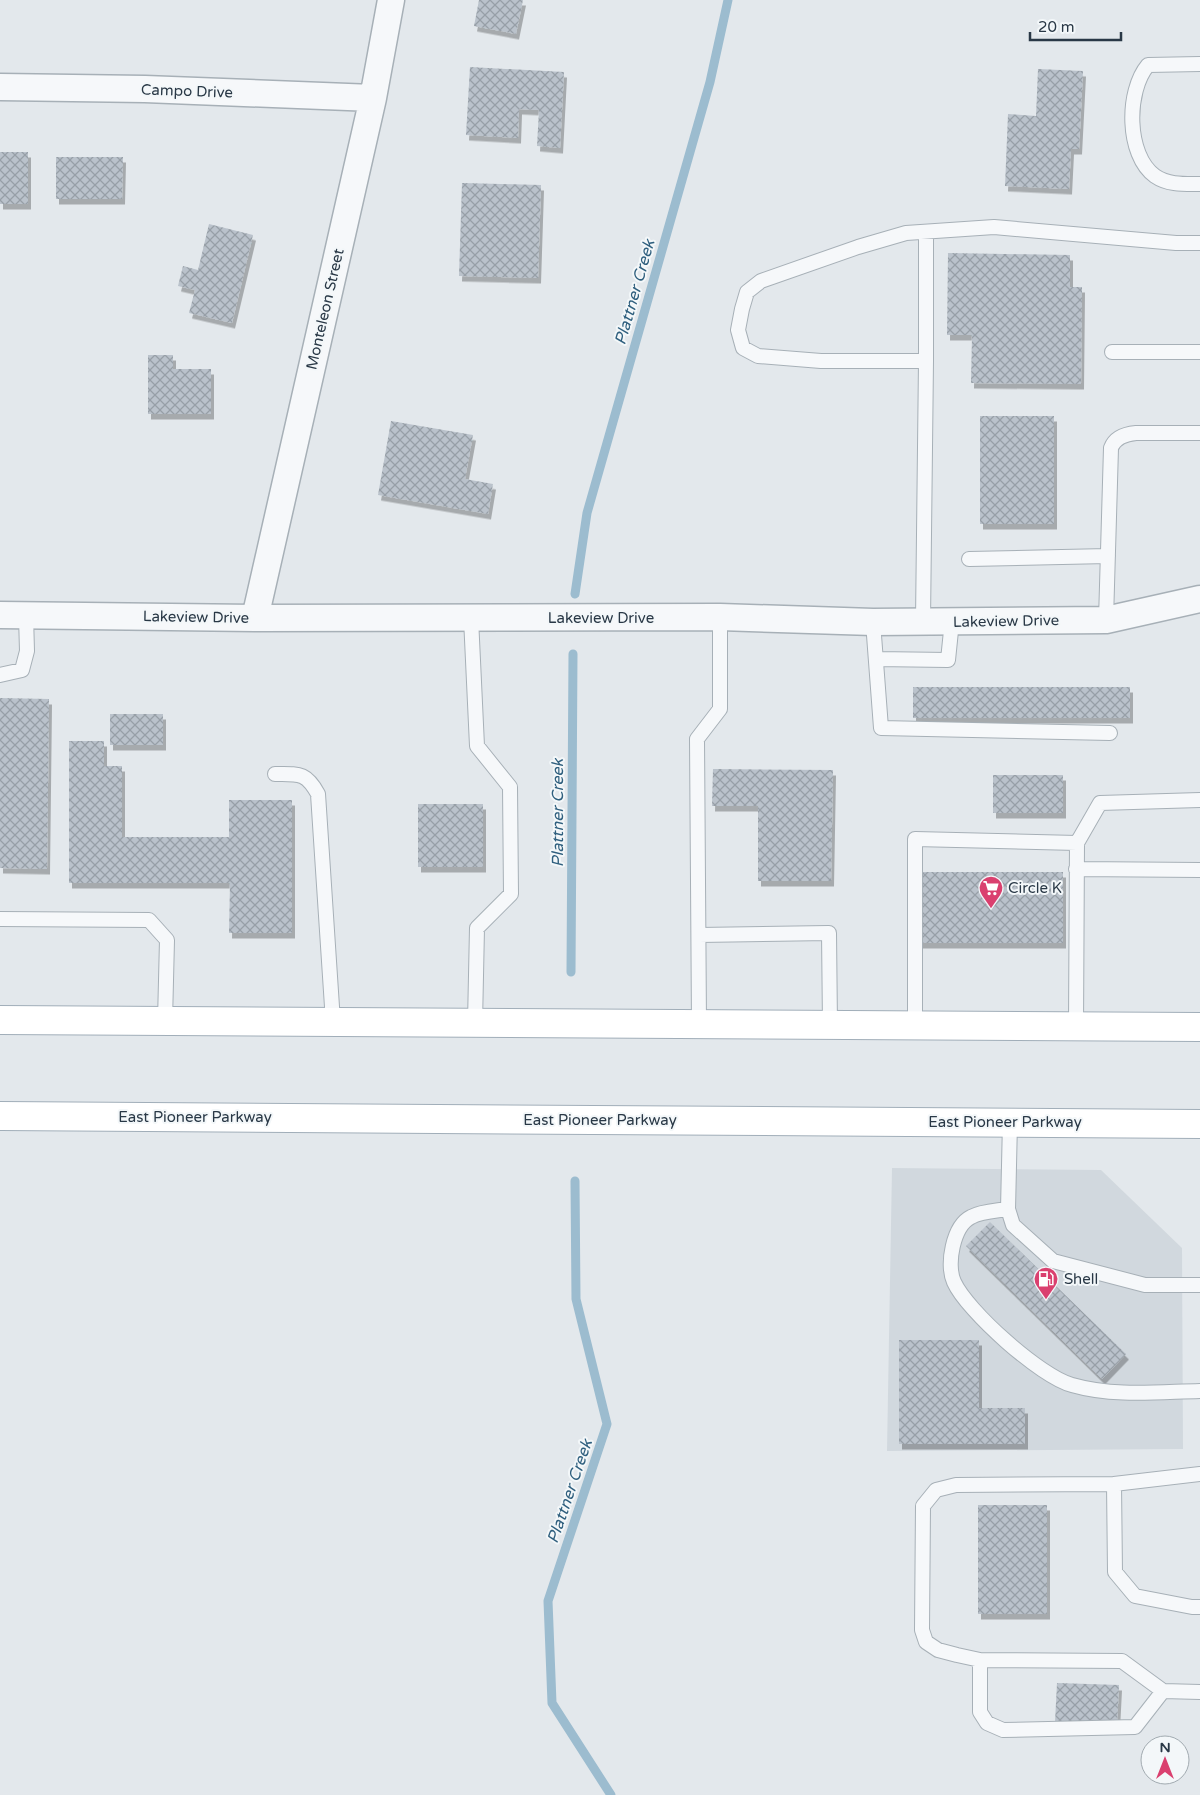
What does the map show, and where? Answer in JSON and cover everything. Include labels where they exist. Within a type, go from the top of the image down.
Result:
[{"type":"main road","points":[[0,1020],[1200,1027]]},
{"type":"main road","name":"East Pioneer Parkway","points":[[0,1116],[1200,1124]]},
{"type":"street","name":"Monteleon Street","points":[[255,618],[373,98],[391,0]]},
{"type":"street","name":"Campo Drive","points":[[0,87],[146,89],[373,98]]},
{"type":"street","name":"Lakeview Drive","points":[[0,615],[255,618],[720,617],[873,622],[1106,620],[1200,599]]},
{"type":"lane","points":[[1200,64],[1148,65],[1142,72],[1137,89],[1133,127],[1135,147],[1144,165],[1155,176],[1169,183],[1200,184]]},
{"type":"lane","points":[[926,361],[822,361],[758,356],[743,348],[738,330],[747,292],[761,281],[858,247],[906,233],[994,228],[1176,243],[1200,243]]},
{"type":"lane","points":[[923,621],[926,232]]},
{"type":"lane","points":[[1112,352],[1200,352]]},
{"type":"lane","points":[[1106,620],[1112,448],[1114,442],[1126,434],[1136,433],[1200,434]]},
{"type":"lane","points":[[969,559],[1108,556]]},
{"type":"lane","points":[[0,675],[22,670],[27,651],[26,616]]},
{"type":"lane","points":[[698,1024],[697,739],[720,709],[720,617]]},
{"type":"lane","points":[[471,618],[477,746],[510,787],[511,894],[477,928],[475,1023]]},
{"type":"lane","points":[[876,659],[948,660],[952,621]]},
{"type":"lane","points":[[873,622],[882,728],[1110,733]]},
{"type":"lane","points":[[275,774],[298,774],[310,780],[318,794],[333,1022]]},
{"type":"lane","points":[[1076,1026],[1077,843],[1100,803],[1200,800]]},
{"type":"lane","points":[[915,1025],[915,838],[1077,843]]},
{"type":"lane","points":[[1076,870],[1200,870]]},
{"type":"lane","points":[[0,919],[149,920],[167,940],[165,1022]]},
{"type":"lane","points":[[699,935],[829,933],[830,1025]]},
{"type":"lane","points":[[1010,1122],[1008,1209],[1012,1225],[1053,1261],[1145,1286],[1200,1286]]},
{"type":"lane","points":[[1008,1209],[983,1212],[969,1218],[960,1229],[952,1250],[951,1267],[953,1280],[962,1297],[1006,1341],[1042,1371],[1071,1385],[1120,1393],[1200,1391]]},
{"type":"lane","points":[[1200,1474],[1114,1484],[956,1485],[936,1490],[923,1506],[922,1630],[926,1642],[938,1650],[980,1660],[1122,1661],[1163,1691],[1200,1692]]},
{"type":"lane","points":[[1114,1484],[1115,1572],[1135,1596],[1200,1607]]},
{"type":"lane","points":[[980,1660],[980,1712],[987,1723],[1003,1730],[1135,1727],[1163,1691]]},
{"type":"shaded area","points":[[892,1168],[1101,1170],[1182,1248],[1183,1449],[887,1451]]},
{"type":"building","points":[[479,0],[523,0],[516,34],[474,26]]},
{"type":"building","points":[[470,67],[564,72],[560,148],[537,146],[539,110],[519,109],[518,138],[466,135]]},
{"type":"building","points":[[1038,69],[1083,71],[1079,149],[1071,149],[1069,189],[1005,186],[1008,114],[1036,116]]},
{"type":"building","points":[[0,152],[28,152],[28,204],[0,204]]},
{"type":"building","points":[[56,157],[123,157],[122,199],[56,199]]},
{"type":"building","points":[[462,183],[541,185],[538,278],[459,276]]},
{"type":"building","points":[[209,224],[253,235],[232,323],[189,313],[195,290],[178,286],[183,266],[198,270]]},
{"type":"building","points":[[948,253],[1070,255],[1070,287],[1082,287],[1081,384],[971,383],[972,335],[947,335]]},
{"type":"building","points":[[148,355],[173,355],[173,369],[211,369],[211,414],[148,414]]},
{"type":"building","points":[[980,416],[1054,416],[1054,524],[980,524]]},
{"type":"building","points":[[391,421],[473,435],[465,479],[493,484],[488,514],[378,495]]},
{"type":"building","points":[[913,687],[1130,687],[1130,718],[913,718]]},
{"type":"building","points":[[0,698],[49,699],[47,869],[0,868]]},
{"type":"building","points":[[110,714],[163,714],[163,745],[110,745]]},
{"type":"building","points":[[69,741],[104,741],[104,766],[122,766],[122,837],[229,837],[229,800],[292,800],[292,933],[229,933],[230,883],[69,883]]},
{"type":"building","points":[[713,769],[833,770],[831,881],[758,881],[758,806],[712,806]]},
{"type":"building","points":[[993,775],[1063,775],[1063,813],[993,813]]},
{"type":"building","points":[[418,804],[483,804],[483,867],[418,867]]},
{"type":"building","points":[[920,872],[1063,872],[1063,943],[920,943]]},
{"type":"building","name":"Shell","points":[[990,1222],[1126,1354],[1102,1379],[966,1246]]},
{"type":"building","points":[[899,1340],[979,1340],[979,1408],[1025,1408],[1025,1444],[899,1444]]},
{"type":"building","points":[[978,1505],[1047,1505],[1047,1614],[978,1614]]},
{"type":"building","points":[[1057,1683],[1119,1685],[1117,1724],[1055,1722]]},
{"type":"waterway","name":"Plattner Creek","points":[[575,594],[587,513],[710,82],[728,0]]},
{"type":"waterway","name":"Plattner Creek","points":[[571,972],[573,654]]},
{"type":"waterway","name":"Plattner Creek","points":[[575,1181],[576,1299],[607,1424],[548,1601],[552,1703],[611,1795]]},
{"type":"place","name":"Circle K","points":[[991,909]]},
{"type":"place","name":"Shell","points":[[1046,1300]]}]
